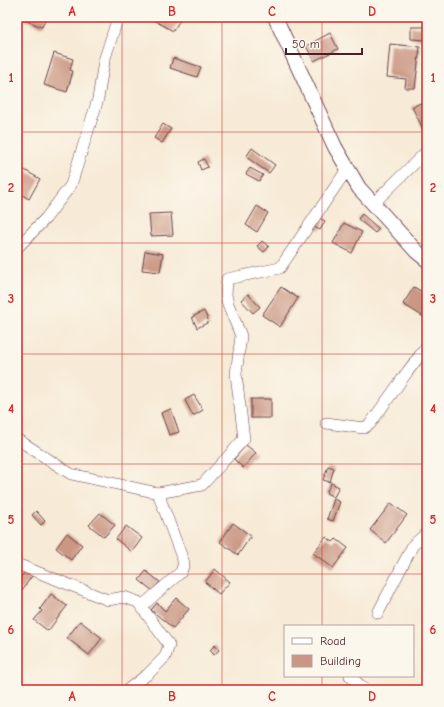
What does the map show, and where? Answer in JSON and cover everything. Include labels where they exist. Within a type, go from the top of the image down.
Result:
[{"type":"street","points":[[17,248],[46,218],[71,185],[98,99],[104,61],[111,33],[118,17]]},
{"type":"street","points":[[275,17],[335,147],[360,188],[416,251],[427,260]]},
{"type":"street","points":[[373,204],[427,151]]},
{"type":"street","points":[[17,439],[71,474],[158,493],[202,485],[244,439],[236,374],[241,336],[228,304],[226,295],[227,279],[280,268],[348,168]]},
{"type":"street","points":[[326,423],[364,428],[370,424],[427,346]]},
{"type":"street","points":[[142,606],[181,572],[184,563],[158,493]]},
{"type":"street","points":[[378,613],[413,545],[427,533]]},
{"type":"street","points":[[17,564],[108,600],[124,597],[142,606],[169,645],[165,657],[148,674],[127,690]]},
{"type":"street","points":[[351,677],[365,690]]},
{"type":"building","points":[[17,17],[46,17],[42,27]]},
{"type":"building","points":[[148,17],[182,17],[173,31]]},
{"type":"building","points":[[411,27],[427,27],[427,40],[411,39]]},
{"type":"building","points":[[330,33],[338,49],[314,61],[306,46]]},
{"type":"building","points":[[390,44],[420,47],[415,88],[405,88],[406,79],[387,77]]},
{"type":"building","points":[[54,53],[73,59],[70,70],[73,71],[67,92],[44,85]]},
{"type":"building","points":[[173,58],[201,67],[197,77],[170,68]]},
{"type":"building","points":[[427,100],[427,129],[424,131],[412,107]]},
{"type":"building","points":[[163,124],[171,129],[162,143],[154,138]]},
{"type":"building","points":[[252,148],[275,165],[269,173],[246,157]]},
{"type":"building","points":[[204,159],[208,167],[201,170],[198,162]]},
{"type":"building","points":[[21,168],[40,179],[29,199],[17,192],[17,174]]},
{"type":"building","points":[[250,168],[263,175],[259,181],[246,174]]},
{"type":"building","points":[[257,206],[268,213],[257,232],[246,225]]},
{"type":"building","points":[[171,213],[173,235],[151,236],[149,214]]},
{"type":"building","points":[[362,214],[379,229],[375,233],[358,219]]},
{"type":"building","points":[[319,218],[325,221],[320,230],[314,227]]},
{"type":"building","points":[[344,223],[362,232],[352,253],[333,243]]},
{"type":"building","points":[[262,241],[269,247],[264,252],[257,246]]},
{"type":"building","points":[[145,251],[163,254],[160,272],[142,270]]},
{"type":"building","points":[[281,287],[298,298],[280,327],[262,315]]},
{"type":"building","points":[[414,287],[427,295],[427,319],[403,304]]},
{"type":"building","points":[[248,294],[260,307],[253,313],[241,300]]},
{"type":"building","points":[[204,311],[209,322],[197,328],[192,317]]},
{"type":"building","points":[[194,395],[203,410],[193,416],[185,400]]},
{"type":"building","points":[[251,399],[271,399],[271,418],[251,418]]},
{"type":"building","points":[[171,409],[179,432],[169,435],[161,413]]},
{"type":"building","points":[[246,445],[256,453],[243,468],[234,459]]},
{"type":"building","points":[[328,466],[334,468],[330,482],[323,480]]},
{"type":"building","points":[[331,483],[339,487],[334,497],[326,493]]},
{"type":"building","points":[[334,499],[340,502],[333,521],[327,519]]},
{"type":"building","points":[[391,503],[407,515],[386,543],[370,530]]},
{"type":"building","points":[[17,507],[22,511],[17,518]]},
{"type":"building","points":[[36,511],[45,521],[41,525],[32,515]]},
{"type":"building","points":[[100,513],[115,525],[104,537],[89,525]]},
{"type":"building","points":[[233,523],[251,536],[238,555],[220,542]]},
{"type":"building","points":[[126,526],[142,538],[132,552],[116,539]]},
{"type":"building","points":[[67,533],[82,545],[71,560],[56,548]]},
{"type":"building","points":[[326,537],[333,542],[336,539],[348,548],[333,568],[313,553]]},
{"type":"building","points":[[215,569],[230,582],[219,594],[205,582]]},
{"type":"building","points":[[25,571],[32,576],[22,590],[17,587],[17,583]]},
{"type":"building","points":[[146,571],[160,582],[153,591],[139,580]]},
{"type":"building","points":[[51,594],[67,606],[48,631],[34,620],[42,611],[40,609]]},
{"type":"building","points":[[176,598],[189,609],[173,628],[151,610],[157,603],[165,611]]},
{"type":"building","points":[[80,621],[102,638],[89,655],[67,638]]},
{"type":"building","points":[[215,645],[219,650],[214,655],[210,650]]}]
